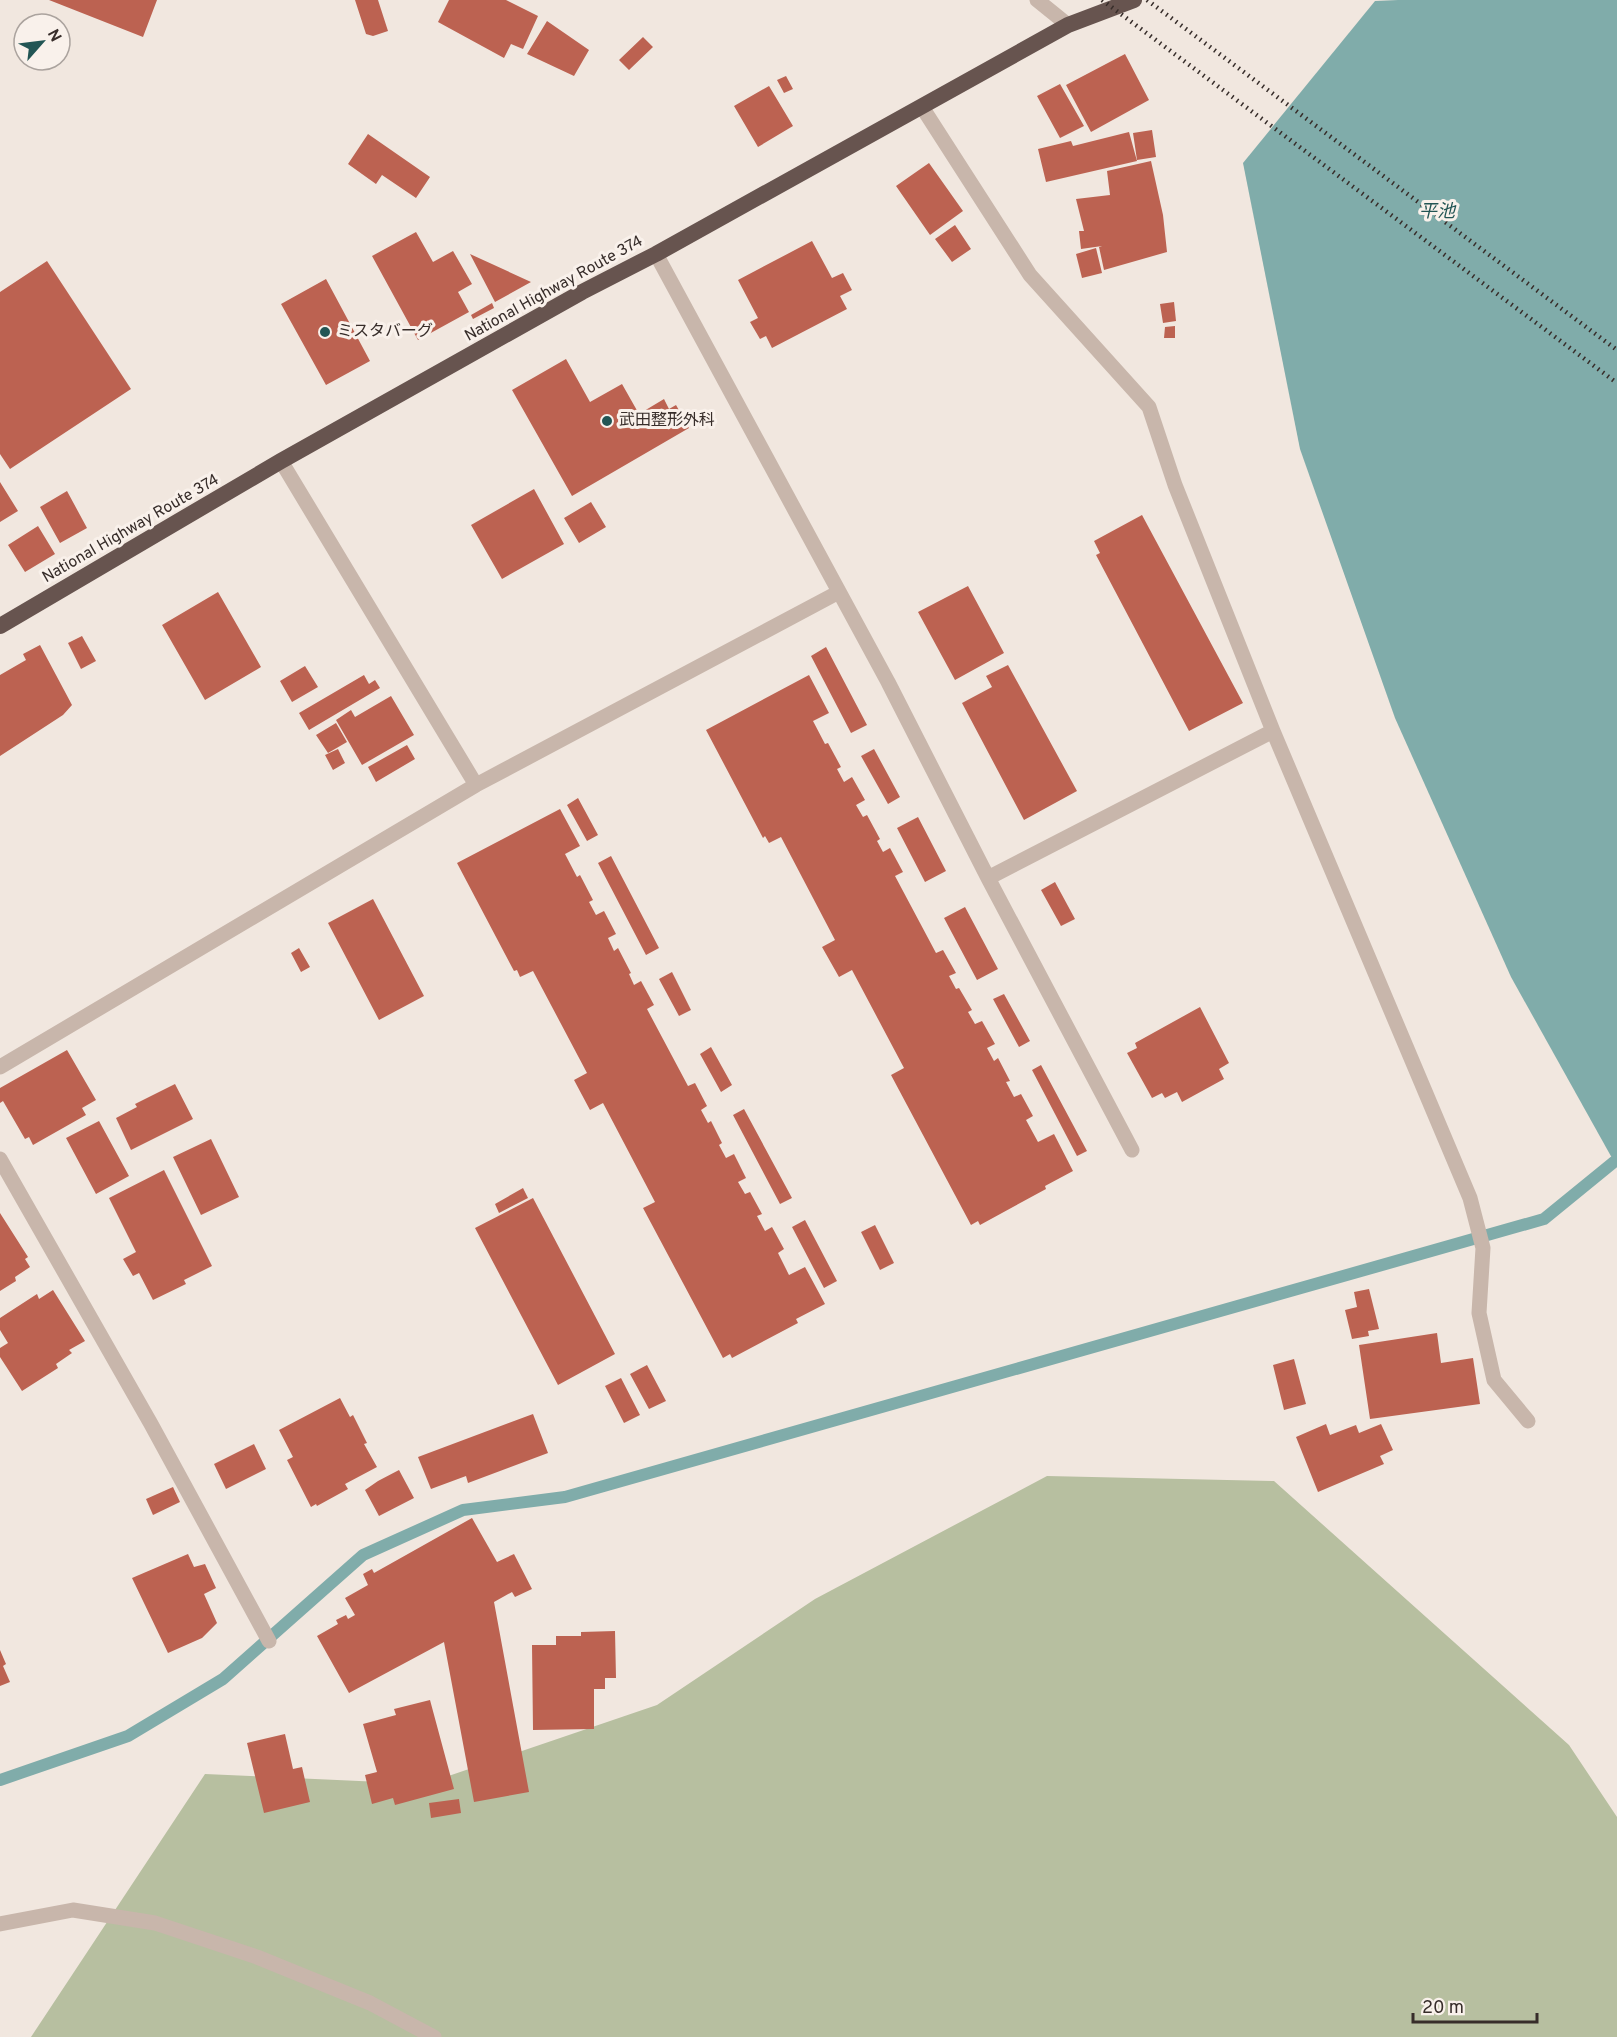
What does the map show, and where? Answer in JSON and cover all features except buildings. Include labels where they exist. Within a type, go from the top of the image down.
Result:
[{"type":"highway","name":"National Highway Route 374","points":[[0,626],[281,461],[582,292],[656,254],[1068,25],[1134,0]]},
{"type":"street","points":[[1037,0],[1068,25]]},
{"type":"street","points":[[922,107],[1030,275],[1149,407],[1175,485],[1273,731],[1470,1198],[1484,1248],[1479,1313],[1494,1380],[1528,1421]]},
{"type":"street","points":[[656,254],[893,692],[988,878],[1132,1150]]},
{"type":"street","points":[[281,461],[476,785]]},
{"type":"street","points":[[0,1067],[476,785],[839,592]]},
{"type":"street","points":[[988,878],[1273,731]]},
{"type":"street","points":[[0,1159],[151,1424],[269,1641]]},
{"type":"street","points":[[0,1924],[73,1910],[155,1923],[257,1958],[370,2003],[434,2037]]},
{"type":"green space","points":[[1047,1476],[1274,1481],[1569,1745],[1617,1817],[1617,2037],[31,2037],[205,1774],[425,1784],[657,1705],[815,1599]]},
{"type":"water","name":"平池","points":[[1617,0],[1617,1167],[1511,977],[1395,718],[1300,449],[1243,163],[1375,1]]},
{"type":"waterway","points":[[0,1780],[128,1736],[223,1679],[363,1555],[463,1510],[565,1497],[1544,1219],[1614,1162]]},
{"type":"railway","points":[[1102,0],[1617,383]]},
{"type":"railway","points":[[1147,0],[1617,350]]},
{"type":"place","name":"ミスタバーグ","points":[[325,332]]},
{"type":"place","name":"武田整形外科","points":[[607,421]]}]
